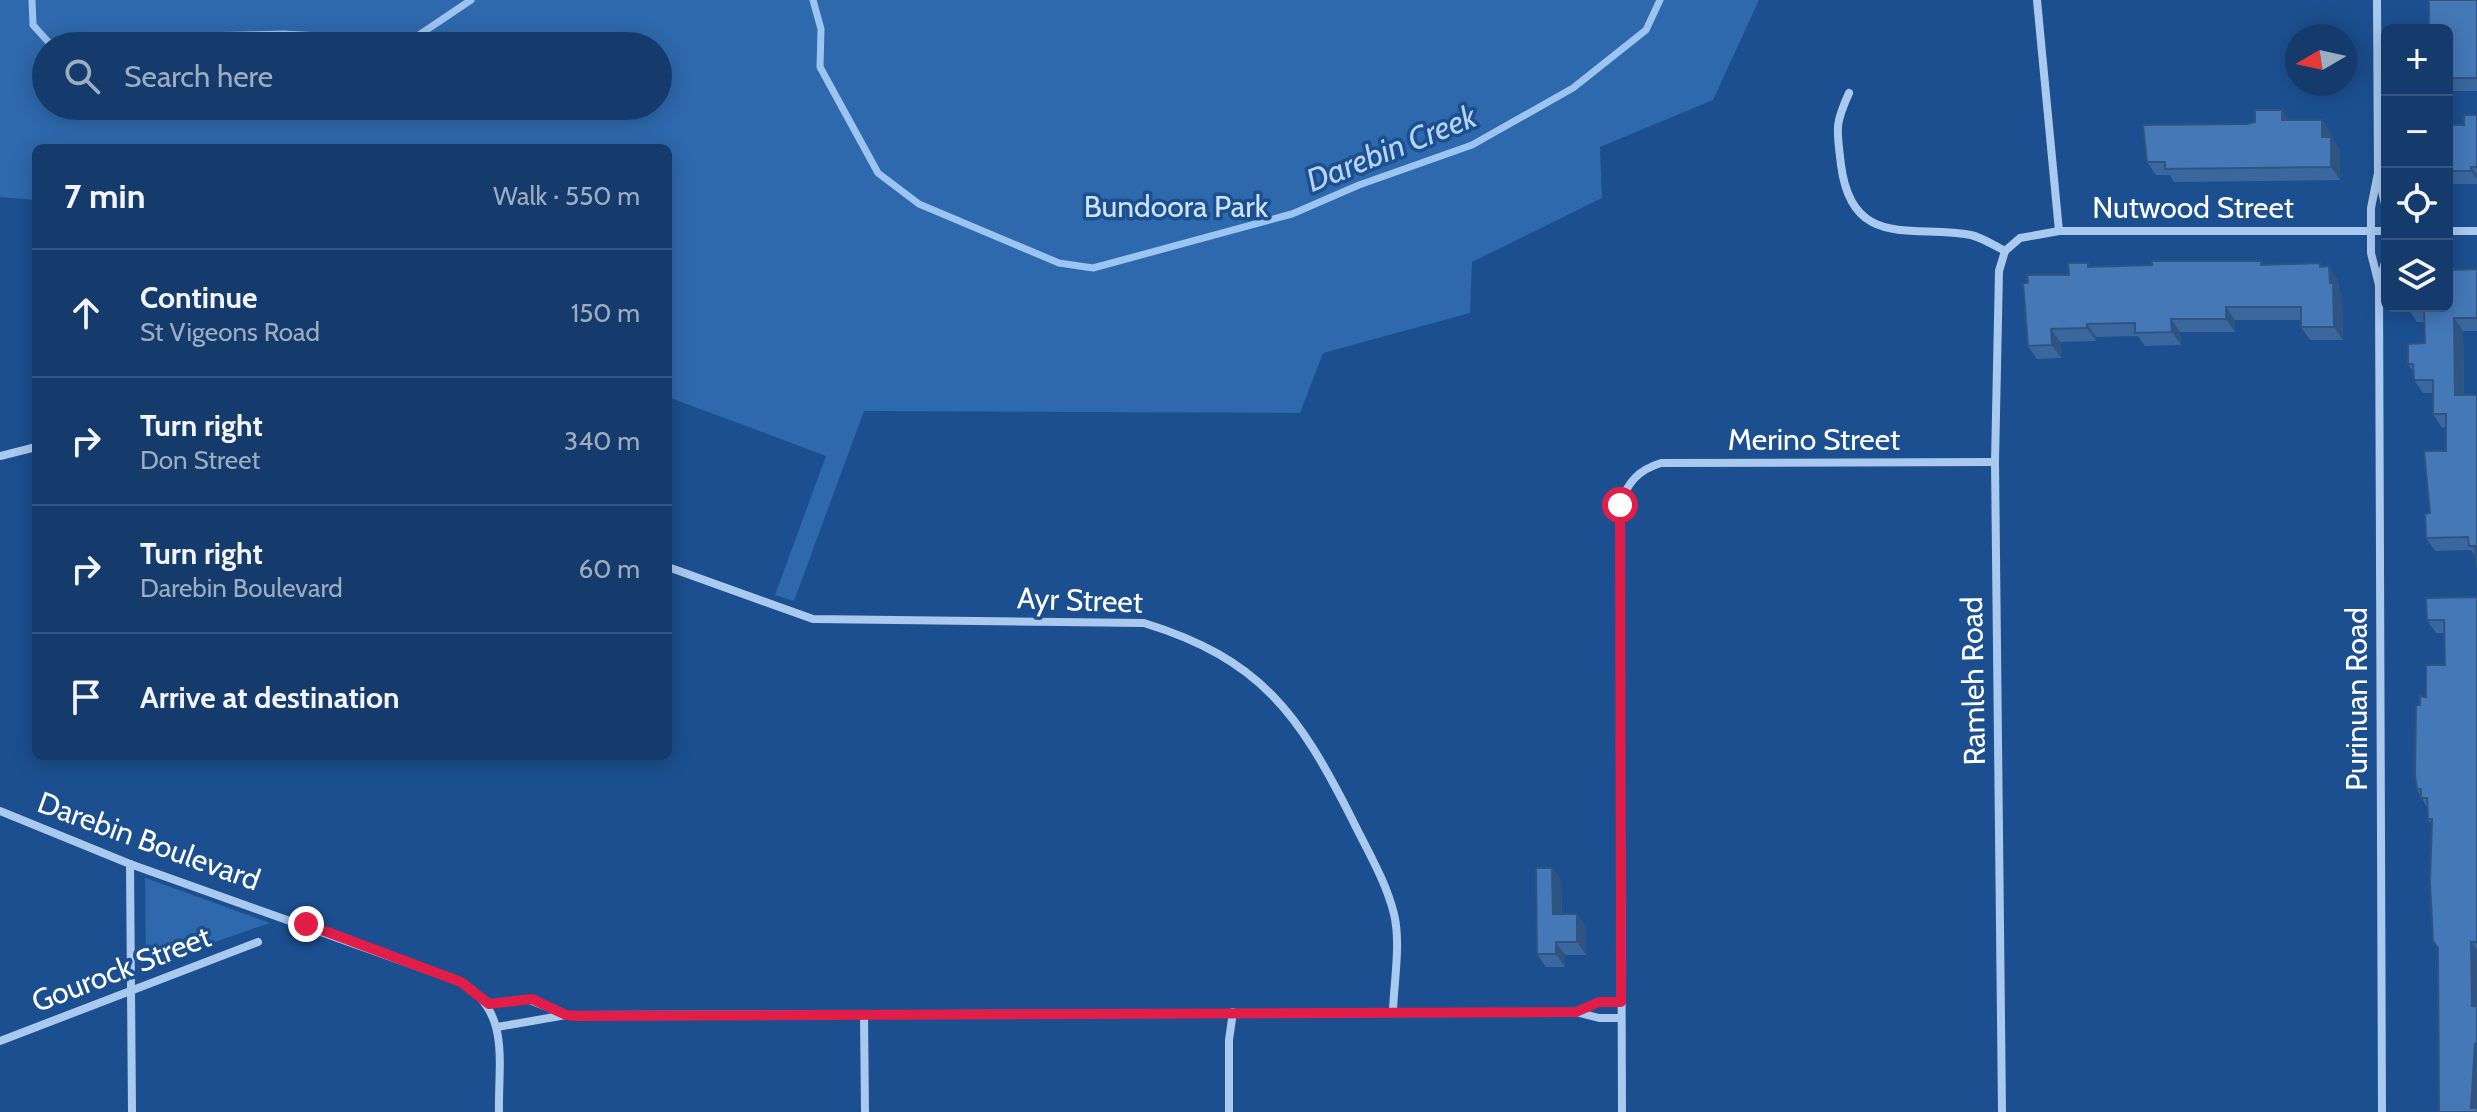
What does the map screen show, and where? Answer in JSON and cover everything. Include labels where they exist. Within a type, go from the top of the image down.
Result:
[{"type":"street","points":[[2037,0],[2059,231]]},
{"type":"street","name":"Purinuan Road","points":[[2377,0],[2378,173],[2371,253],[2379,285],[2382,1112]]},
{"type":"street","points":[[1849,93],[1836,121],[1843,183],[1867,218],[1894,232],[1973,236],[2005,251]]},
{"type":"street","name":"Purinuan Road","points":[[2378,173],[2381,186]]},
{"type":"street","name":"Nutwood Street","points":[[2005,251],[2020,238],[2059,231],[2381,231]]},
{"type":"street","points":[[2453,231],[2477,231]]},
{"type":"street","name":"Ramleh Road","points":[[2002,1112],[1995,462],[1999,271],[2005,251]]},
{"type":"street","name":"Purinuan Road","points":[[2379,285],[2381,278]]},
{"type":"street","points":[[0,456],[32,448]]},
{"type":"street","name":"Merino Street","points":[[1621,1002],[1620,505],[1625,490],[1637,475],[1661,463],[1995,462]]},
{"type":"street","name":"Ayr Street","points":[[672,568],[813,619],[1144,623],[1195,640],[1239,665],[1260,681],[1299,722],[1379,873],[1394,915],[1393,1011]]},
{"type":"street","name":"Darebin Boulevard","points":[[0,811],[130,864],[461,982],[489,1004]]},
{"type":"street","points":[[130,864],[132,1112]]},
{"type":"street","name":"Gourock Street","points":[[0,1041],[258,942]]},
{"type":"street","points":[[499,1112],[497,1027],[489,1004],[532,999],[566,1015]]},
{"type":"street","points":[[1576,1012],[1599,1002],[1621,1002],[1622,1112]]},
{"type":"street","points":[[497,1027],[566,1015],[1393,1011],[1576,1012],[1599,1018],[1621,1018]]},
{"type":"street","points":[[1229,1112],[1233,1012]]},
{"type":"street","points":[[864,1014],[865,1112]]},
{"type":"green space","name":"Bundoora Park","points":[[0,0],[1759,0],[1713,100],[1600,147],[1602,198],[1472,262],[1470,313],[1323,353],[1300,413],[864,411],[794,601],[775,595],[826,456],[672,398],[672,144],[32,144],[32,200],[0,197]]},
{"type":"green space","points":[[146,878],[270,923],[146,966]]},
{"type":"building","points":[[2429,0],[2477,0],[2477,78],[2453,78],[2453,24],[2429,24]]},
{"type":"building","points":[[2255,110],[2282,110],[2282,120],[2322,120],[2322,137],[2331,137],[2331,167],[2165,169],[2165,162],[2147,162],[2143,125],[2247,124],[2255,122]]},
{"type":"building","points":[[2464,115],[2477,115],[2477,167],[2471,167],[2471,171],[2453,171],[2453,125],[2464,125]]},
{"type":"building","points":[[2152,261],[2261,261],[2261,265],[2320,263],[2320,267],[2329,266],[2330,283],[2333,283],[2334,327],[2301,327],[2301,307],[2226,307],[2226,319],[2171,319],[2172,332],[2135,333],[2135,323],[2087,324],[2087,328],[2051,329],[2052,345],[2028,346],[2023,283],[2028,283],[2027,275],[2069,275],[2068,263],[2088,263],[2088,267],[2152,265]]},
{"type":"building","points":[[2477,269],[2477,318],[2454,318],[2455,395],[2477,395],[2477,565],[2475,546],[2469,546],[2468,537],[2426,538],[2425,514],[2430,513],[2424,451],[2446,451],[2446,414],[2433,414],[2433,380],[2414,380],[2413,364],[2408,364],[2408,344],[2425,343],[2424,312],[2453,312],[2453,270]]},
{"type":"building","points":[[2477,597],[2477,942],[2471,942],[2472,1006],[2477,1006],[2477,1044],[2471,1108],[2477,1108],[2477,1112],[2439,1112],[2438,948],[2433,941],[2430,883],[2432,819],[2428,819],[2427,798],[2421,798],[2415,776],[2416,705],[2420,705],[2420,696],[2426,697],[2426,665],[2445,665],[2444,620],[2427,620],[2426,598]]},
{"type":"building","points":[[1536,868],[1552,868],[1553,914],[1577,914],[1577,942],[1556,942],[1556,954],[1537,954]]},
{"type":"waterway","name":"Darebin Creek","points":[[32,0],[33,25],[39,32]]},
{"type":"waterway","name":"Darebin Creek","points":[[423,32],[471,0]]},
{"type":"waterway","name":"Darebin Creek","points":[[813,0],[821,29],[820,67],[878,173],[919,204],[1059,263],[1093,268],[1292,214],[1359,185],[1472,145],[1573,88],[1646,30],[1660,0]]},
{"type":"route","points":[[306,924],[461,982],[474,989],[489,1004],[532,999],[566,1015],[578,1016],[1576,1012],[1599,1002],[1621,1002],[1620,505]]}]
